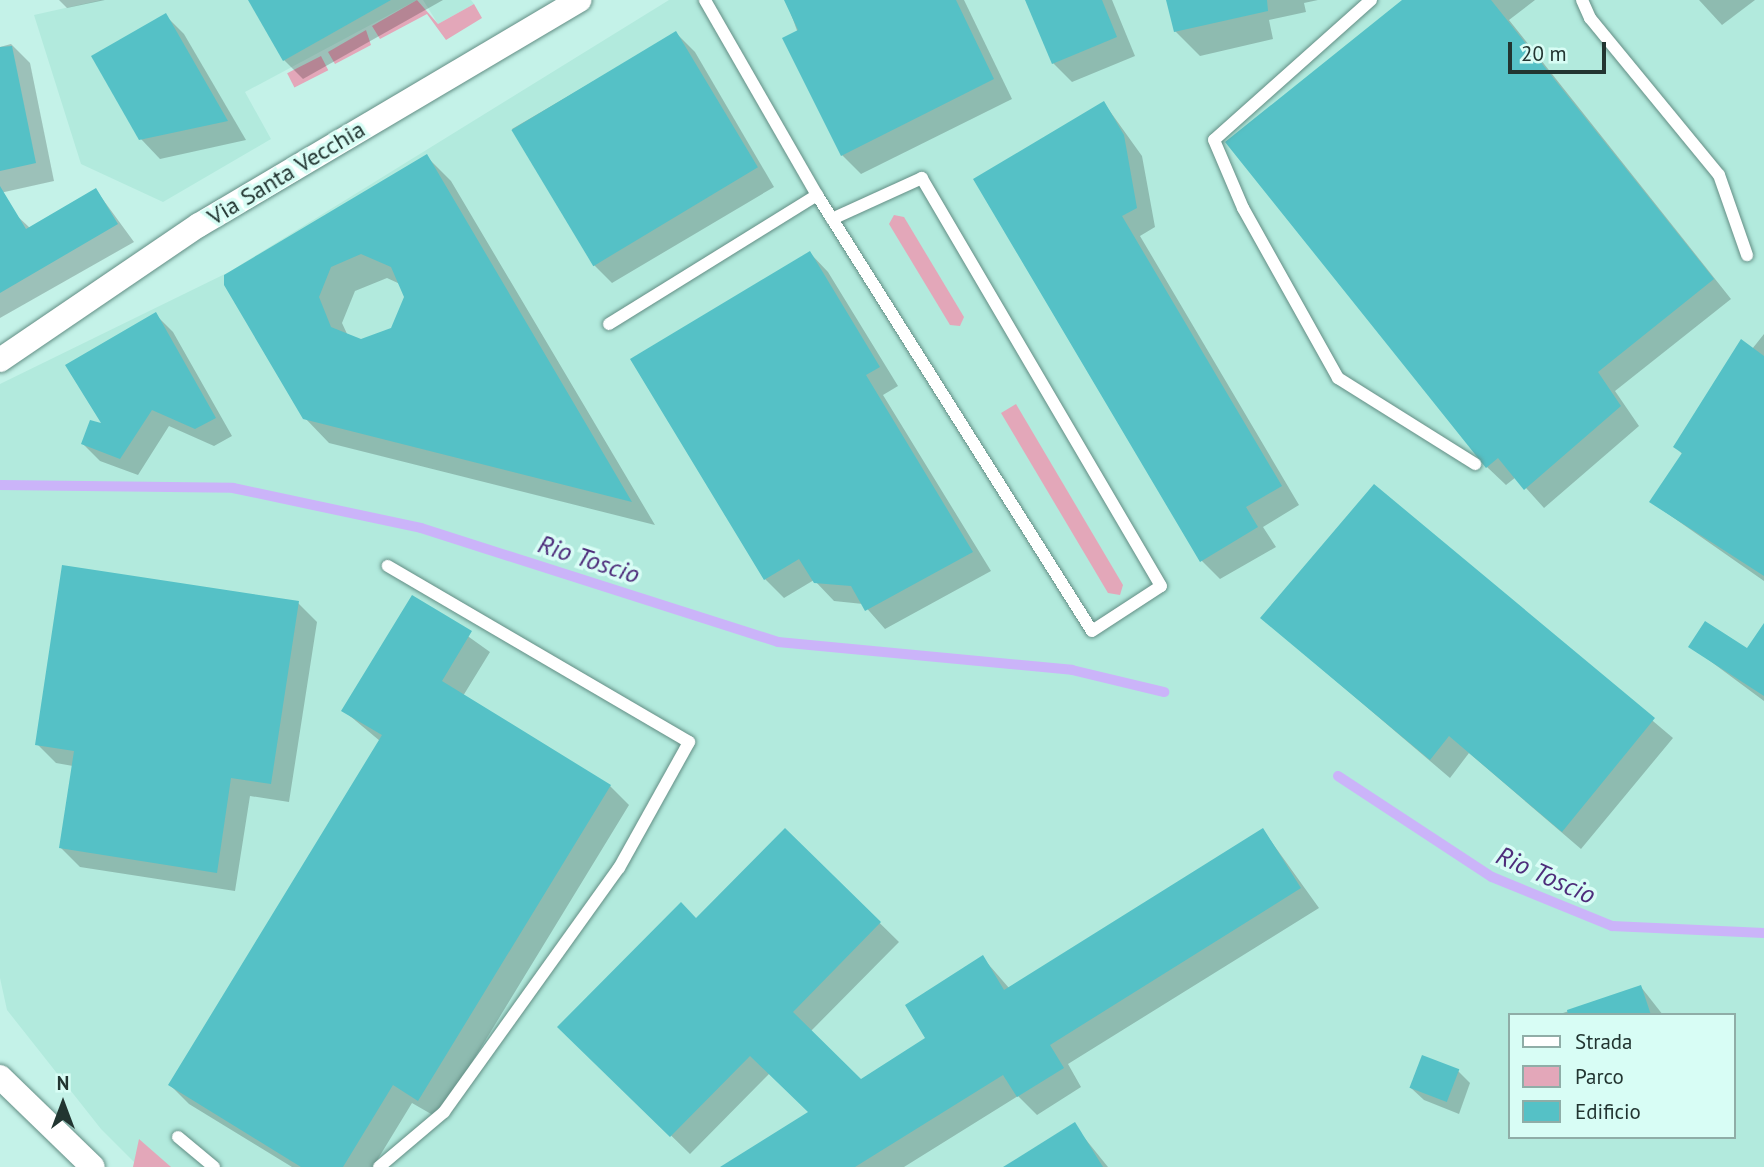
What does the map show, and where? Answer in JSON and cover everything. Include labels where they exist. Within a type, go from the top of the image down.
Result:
[{"type":"street","name":"Via Santa Vecchia","points":[[0,360],[199,225],[579,0]]},
{"type":"street","points":[[0,1077],[93,1167]]},
{"type":"lane","points":[[705,0],[817,195],[832,219],[1092,631],[1161,586],[922,178],[832,219]]},
{"type":"lane","points":[[1371,0],[1214,140],[1243,208],[1339,378],[1475,464]]},
{"type":"lane","points":[[1582,0],[1590,18],[1719,175],[1748,255]]},
{"type":"lane","points":[[609,324],[817,195]]},
{"type":"lane","points":[[379,1167],[452,1101],[619,868],[689,742],[388,566]]},
{"type":"lane","points":[[178,1137],[214,1167]]},
{"type":"shaded area","points":[[101,0],[417,0],[245,92],[271,139],[163,202],[81,164],[34,15]]},
{"type":"shaded area","points":[[423,0],[471,0],[474,4],[438,24]]},
{"type":"shaded area","points":[[669,0],[1764,0],[1764,1167],[139,1167],[101,1129],[7,1010],[0,978],[0,384],[229,272]]},
{"type":"green space","points":[[417,0],[438,24],[474,4],[482,18],[446,40],[427,14],[380,39],[372,26]]},
{"type":"green space","points":[[366,30],[371,45],[335,64],[328,52]]},
{"type":"green space","points":[[321,56],[328,70],[294,88],[287,73]]},
{"type":"green space","points":[[894,215],[904,217],[964,317],[960,326],[950,325],[889,224]]},
{"type":"green space","points":[[1016,404],[1123,585],[1120,595],[1108,593],[1001,413]]},
{"type":"green space","points":[[139,1139],[171,1167],[133,1167]]},
{"type":"building","points":[[248,0],[391,0],[283,61]]},
{"type":"building","points":[[784,0],[956,0],[994,79],[841,156],[782,38],[798,30]]},
{"type":"building","points":[[1025,0],[1102,0],[1117,37],[1052,64]]},
{"type":"building","points":[[1166,0],[1267,0],[1268,11],[1174,32]]},
{"type":"building","points":[[1402,0],[1491,0],[1714,279],[1598,372],[1621,406],[1524,490],[1498,458],[1486,468],[1225,142]]},
{"type":"building","points":[[166,13],[228,121],[139,140],[91,56]]},
{"type":"building","points":[[676,31],[758,167],[593,266],[511,130]]},
{"type":"building","points":[[12,46],[36,163],[0,171],[0,47]]},
{"type":"building","points":[[1104,101],[1124,135],[1137,208],[1122,216],[1282,486],[1246,507],[1258,527],[1200,562],[973,179]]},
{"type":"building","points":[[427,154],[632,502],[303,419],[224,285],[224,275]],"holes":[[[361,254],[391,267],[404,297],[391,328],[361,339],[331,327],[319,297],[331,267]]]},
{"type":"building","points":[[0,186],[26,229],[96,188],[118,224],[0,293]]},
{"type":"building","points":[[810,251],[880,367],[866,375],[973,552],[865,611],[851,586],[814,583],[799,559],[764,580],[630,359]]},
{"type":"building","points":[[156,312],[216,418],[195,429],[152,410],[120,459],[81,444],[90,420],[101,423],[65,365]]},
{"type":"building","points":[[1741,339],[1764,356],[1764,576],[1649,502],[1682,453],[1673,447]]},
{"type":"building","points":[[1374,484],[1655,718],[1562,832],[1449,736],[1430,760],[1260,618]]},
{"type":"building","points":[[62,565],[299,601],[271,784],[231,778],[217,873],[59,848],[74,751],[35,745]]},
{"type":"building","points":[[412,595],[472,631],[442,681],[611,785],[418,1101],[393,1085],[343,1167],[301,1167],[168,1085],[382,735],[341,711]]},
{"type":"building","points":[[1705,621],[1747,648],[1764,623],[1764,696],[1688,647]]},
{"type":"building","points":[[785,828],[881,922],[793,1012],[861,1079],[925,1038],[905,1005],[983,955],[1004,990],[1263,828],[1301,888],[1050,1045],[1064,1068],[1017,1097],[1003,1075],[855,1167],[720,1167],[808,1112],[750,1056],[670,1137],[557,1027],[681,902],[696,918]]},
{"type":"building","points":[[1641,985],[1650,1013],[1568,1013],[1567,1010]]},
{"type":"building","points":[[1422,1055],[1459,1069],[1447,1102],[1409,1088]]},
{"type":"building","points":[[1075,1122],[1103,1167],[1003,1167]]},
{"type":"waterway","name":"Rio Toscio","points":[[0,485],[233,488],[421,528],[778,642],[1072,670],[1164,692]]},
{"type":"waterway","name":"Rio Toscio","points":[[1338,776],[1492,877],[1612,926],[1764,933]]}]
